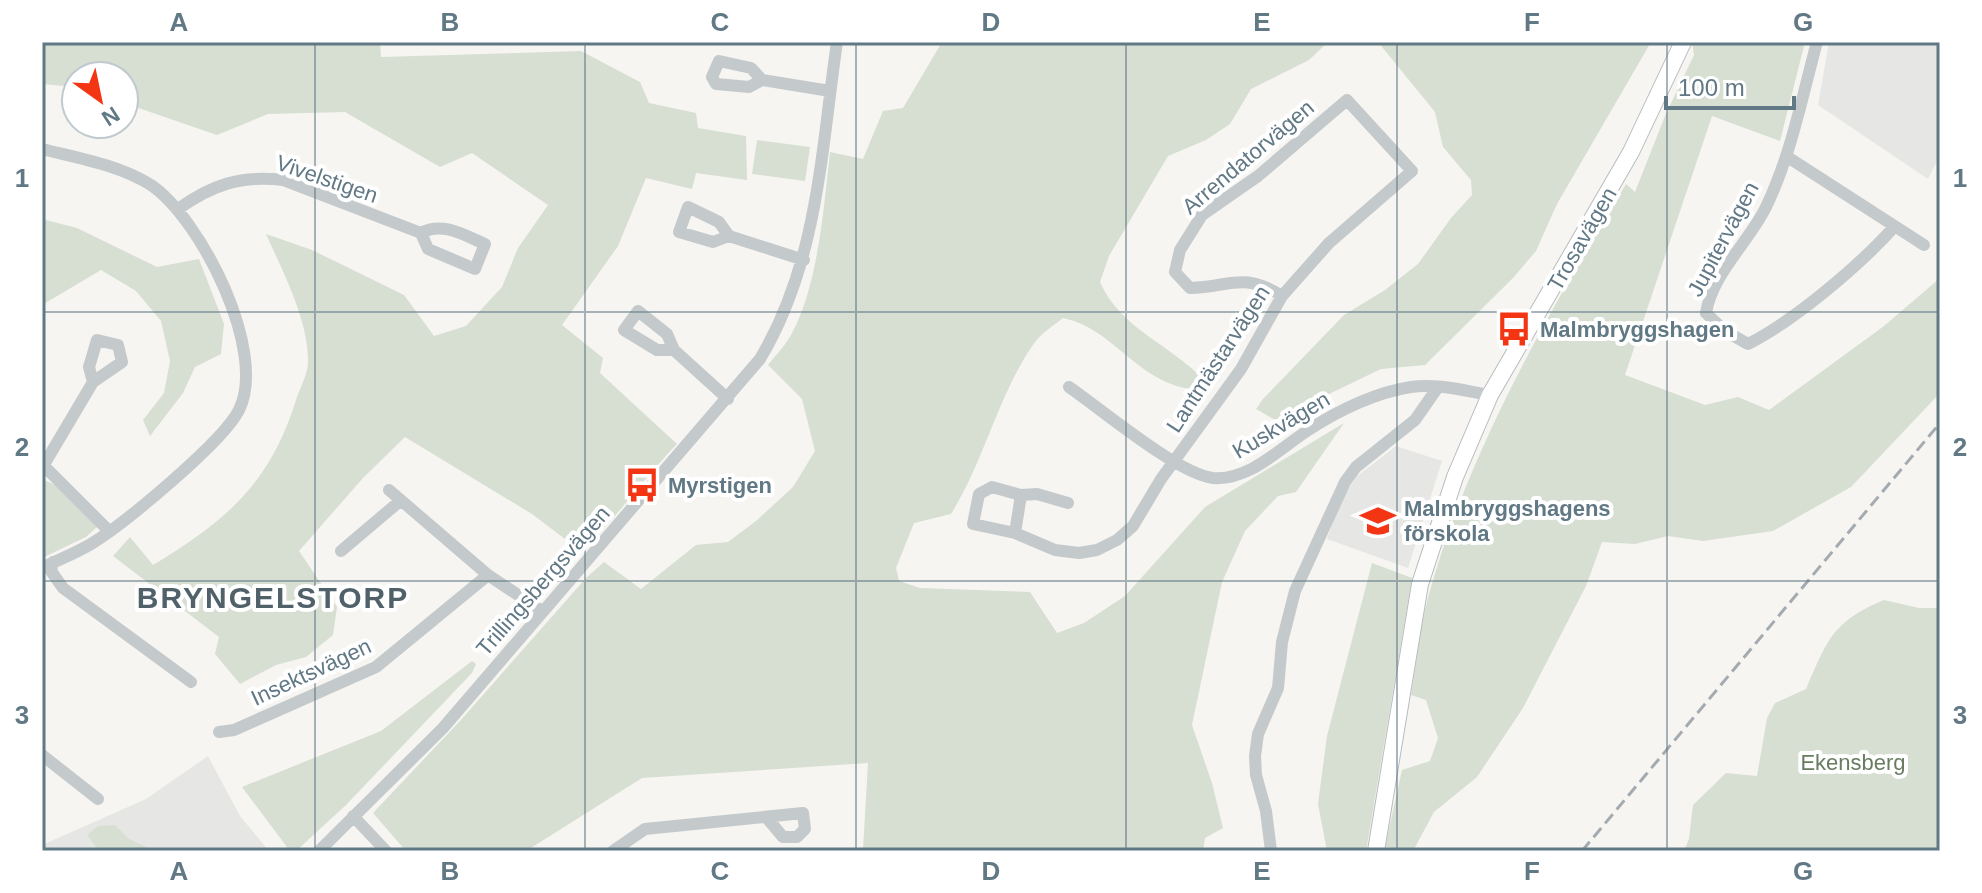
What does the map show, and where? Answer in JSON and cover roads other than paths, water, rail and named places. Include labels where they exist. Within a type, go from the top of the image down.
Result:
[{"type":"main road","name":"Trosavägen","points":[[1376,851],[1420,584],[1455,477],[1490,395],[1624,165],[1683,42]]},
{"type":"street","name":"Trillingsbergsvägen","points":[[319,851],[443,728],[760,359],[783,320],[804,260],[837,42]]},
{"type":"street","name":"Jupitervägen","points":[[1817,42],[1786,156],[1765,209],[1708,306],[1709,317],[1748,344],[1781,323],[1877,246],[1894,227]]},
{"type":"street","points":[[762,80],[830,91]]},
{"type":"street","name":"Arrendatorvägen","points":[[1282,296],[1261,283],[1246,280],[1190,288],[1181,282],[1175,272],[1175,262],[1202,215],[1258,176],[1347,100],[1412,171]]},
{"type":"street","points":[[42,149],[122,170],[153,187],[178,209],[215,269],[245,348],[240,408],[223,433],[109,531],[47,565],[63,588],[191,682]]},
{"type":"street","points":[[1786,156],[1924,245]]},
{"type":"street","name":"Lantmästarvägen","points":[[1068,503],[1037,494],[1021,495],[992,487],[975,500],[973,524],[1015,533],[1055,550],[1079,553],[1097,550],[1117,540],[1133,526],[1174,461],[1241,369],[1282,296],[1329,243],[1412,171]]},
{"type":"street","name":"Vivelstigen","points":[[178,209],[210,187],[260,177],[283,180],[421,233],[428,249],[475,269],[485,244],[443,227],[430,227],[421,233]]},
{"type":"street","points":[[729,236],[804,260]]},
{"type":"street","points":[[674,350],[728,399]]},
{"type":"street","points":[[93,382],[70,415],[43,467],[109,531]]},
{"type":"street","name":"Kuskvägen","points":[[1069,387],[1174,461],[1212,478],[1232,477],[1255,467],[1311,428],[1347,408],[1412,387],[1438,387],[1490,395]]},
{"type":"street","points":[[1271,851],[1255,756],[1258,734],[1278,688],[1285,628],[1295,591],[1345,482],[1369,456],[1407,429],[1438,387]]},
{"type":"street","points":[[389,490],[488,575],[542,611]]},
{"type":"street","points":[[1015,533],[1021,495]]},
{"type":"street","points":[[341,551],[400,501]]},
{"type":"street","name":"Insektsvägen","points":[[219,732],[234,730],[376,667],[488,575]]},
{"type":"street","points":[[42,755],[98,799]]},
{"type":"street","points":[[353,816],[386,851]]},
{"type":"street","points":[[613,851],[645,829],[766,817]]},
{"type":"railway","points":[[1582,851],[1940,423]]},
{"type":"place","name":"Malmbryggshagen","points":[[1514,329]]},
{"type":"place","name":"Myrstigen","points":[[642,485]]},
{"type":"place","name":"Malmbryggshagens förskola","points":[[1378,521]]},
{"type":"district","name":"BRYNGELSTORP","points":[[273,597]]},
{"type":"park label","name":"Ekensberg","points":[[1853,762]]}]
